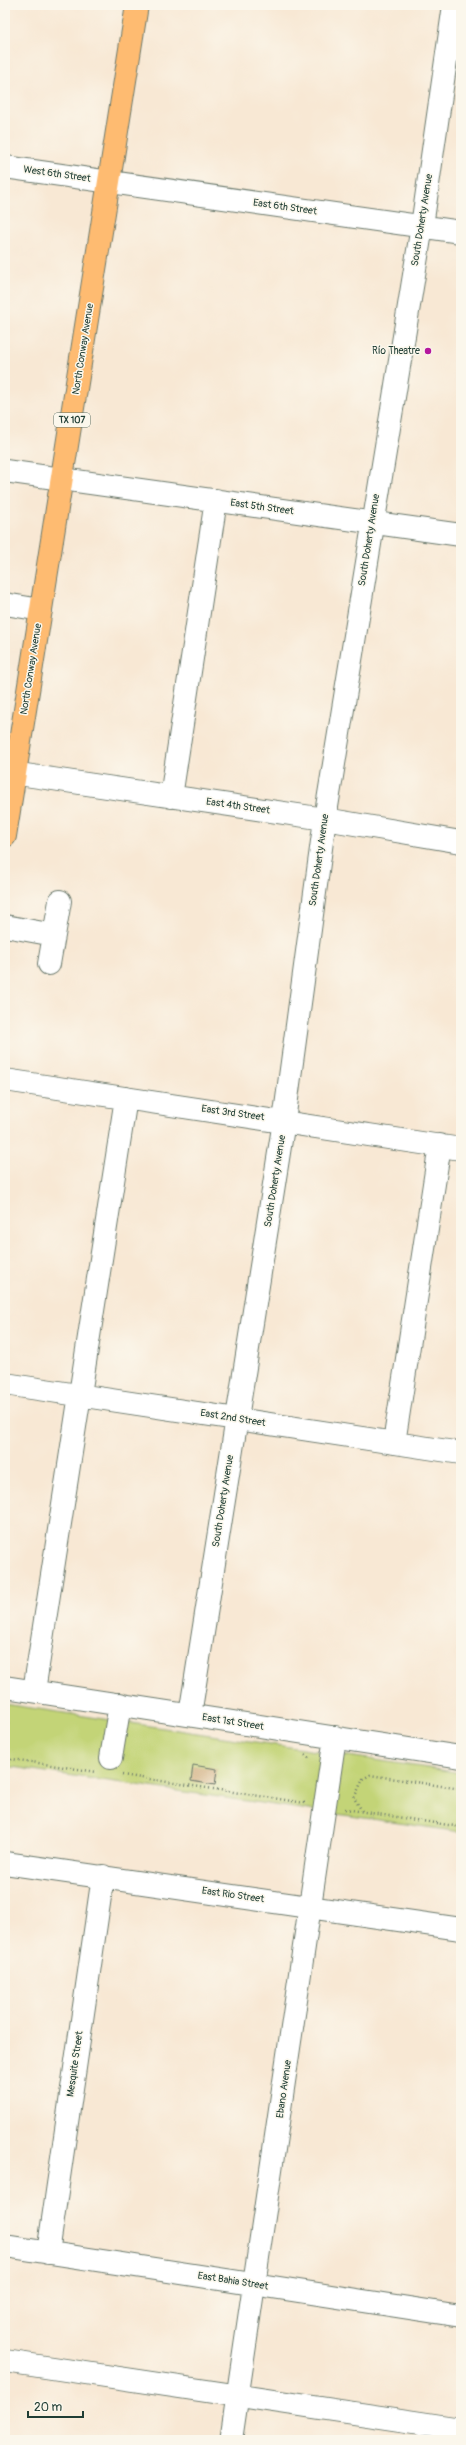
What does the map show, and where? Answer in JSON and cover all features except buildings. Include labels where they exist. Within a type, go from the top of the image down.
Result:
[{"type":"main road","name":"North Conway Avenue","points":[[5,836],[10,773],[41,610],[137,5]]},
{"type":"street","name":"South Doherty Avenue","points":[[190,1715],[284,1121],[324,819],[372,521],[422,226],[454,5]]},
{"type":"street","name":"West 6th Street","points":[[5,167],[110,182]]},
{"type":"street","name":"East 6th Street","points":[[110,182],[461,232]]},
{"type":"street","name":"East 5th Street","points":[[5,472],[372,521],[461,535]]},
{"type":"street","points":[[172,797],[216,500]]},
{"type":"street","points":[[5,604],[41,610]]},
{"type":"street","name":"East 4th Street","points":[[10,773],[324,819],[461,842]]},
{"type":"street","points":[[49,964],[60,901]]},
{"type":"street","points":[[5,926],[54,935]]},
{"type":"street","name":"East 3rd Street","points":[[5,1080],[451,1147]]},
{"type":"street","points":[[34,1691],[126,1098]]},
{"type":"street","points":[[394,1443],[451,1147]]},
{"type":"street","name":"East 2nd Street","points":[[5,1384],[461,1454]]},
{"type":"street","name":"East 1st Street","points":[[5,1687],[461,1757]]},
{"type":"street","points":[[108,1768],[120,1704]]},
{"type":"street","name":"Ebano Avenue","points":[[231,2440],[335,1737]]},
{"type":"street","name":"East Rio Street","points":[[5,1863],[311,1906],[461,1929]]},
{"type":"street","name":"Mesquite Street","points":[[48,2253],[103,1876]]},
{"type":"street","name":"East Bahia Street","points":[[5,2246],[461,2316]]},
{"type":"street","points":[[5,2361],[461,2429]]},
{"type":"path","points":[[305,1755],[313,1762]]},
{"type":"path","points":[[5,1765],[12,1759],[108,1768],[325,1806],[461,1826]]},
{"type":"path","points":[[362,1812],[354,1798],[360,1784],[370,1775],[461,1789]]},
{"type":"green space","points":[[5,1704],[461,1773],[461,1832],[5,1766]]},
{"type":"place","name":"Río Theatre","points":[[428,351]]}]
